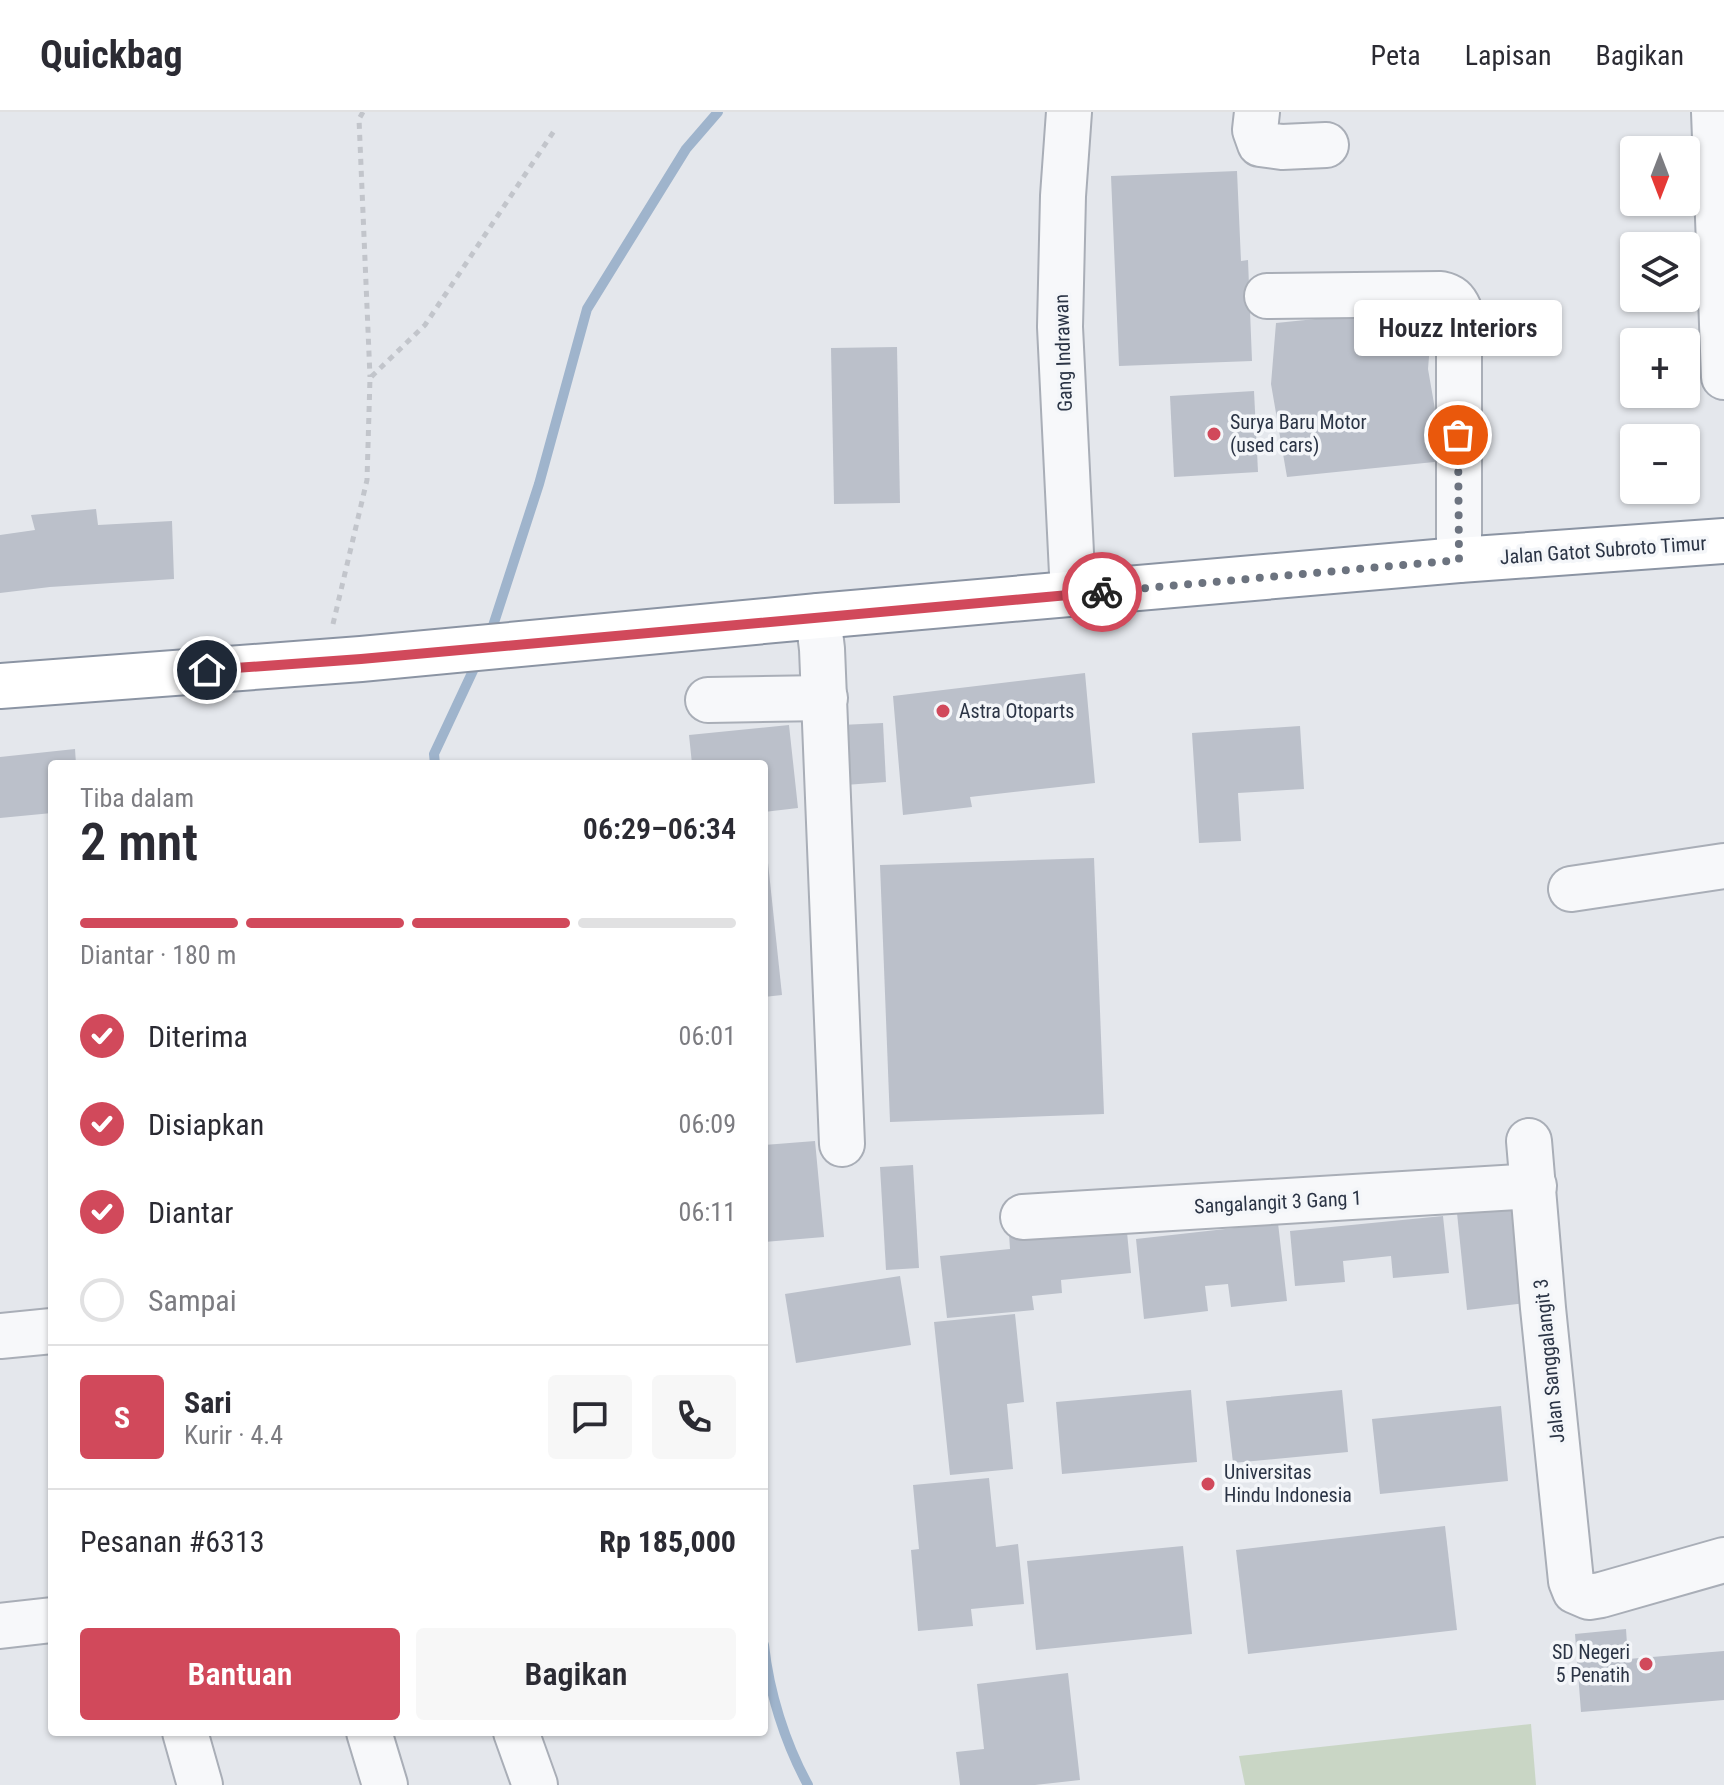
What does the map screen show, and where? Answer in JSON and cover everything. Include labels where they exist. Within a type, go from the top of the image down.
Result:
[{"type":"highway","name":"Jalan Gatot Subroto Timur","points":[[0,686],[343,660],[1459,560],[1724,541]]},
{"type":"street","name":"Gang Indrawan","points":[[1069,112],[1063,196],[1060,327],[1073,594]]},
{"type":"street","points":[[1257,112],[1255,130],[1260,144],[1282,147],[1326,145]]},
{"type":"street","points":[[1714,112],[1724,377]]},
{"type":"street","points":[[1267,296],[1441,294],[1450,296],[1456,302],[1459,309],[1459,560]]},
{"type":"street","points":[[818,616],[825,698],[842,1144]]},
{"type":"street","points":[[708,700],[825,698]]},
{"type":"street","points":[[1571,889],[1724,866]]},
{"type":"street","name":"Jalan Sanggalangit 3","points":[[1529,1141],[1543,1308],[1571,1581],[1575,1591],[1589,1597],[1724,1560]]},
{"type":"street","name":"Sangalangit 3 Gang 1","points":[[1023,1217],[1534,1186]]},
{"type":"street","points":[[0,1336],[48,1331]]},
{"type":"street","points":[[0,1626],[48,1620]]},
{"type":"street","points":[[186,1736],[200,1785]]},
{"type":"street","points":[[370,1736],[385,1785]]},
{"type":"street","points":[[517,1736],[535,1785]]},
{"type":"path","points":[[343,660],[367,480],[370,378],[359,119],[363,112]]},
{"type":"path","points":[[370,378],[425,325],[556,128]]},
{"type":"green space","points":[[1531,1724],[1536,1785],[1245,1785],[1239,1756]]},
{"type":"building","points":[[1237,171],[1241,261],[1248,260],[1252,361],[1119,366],[1111,176]]},
{"type":"building","points":[[1433,307],[1428,369],[1444,461],[1287,477],[1271,384],[1276,323]]},
{"type":"building","points":[[897,347],[900,503],[834,504],[831,348]]},
{"type":"building","name":"Surya Baru Motor (used cars)","points":[[1254,391],[1258,472],[1174,477],[1170,396]]},
{"type":"building","points":[[96,509],[98,525],[172,521],[174,579],[0,593],[0,535],[35,530],[31,515]]},
{"type":"building","points":[[1085,673],[1095,783],[970,797],[972,807],[903,815],[893,696]]},
{"type":"building","points":[[883,723],[886,782],[845,785],[841,725]]},
{"type":"building","points":[[789,725],[798,808],[768,812],[768,760],[692,760],[689,735]]},
{"type":"building","points":[[1300,726],[1304,789],[1238,793],[1241,841],[1199,843],[1192,733]]},
{"type":"building","points":[[75,749],[76,760],[48,760],[48,813],[0,818],[0,757]]},
{"type":"building","points":[[1094,858],[1104,1114],[890,1122],[880,865]]},
{"type":"building","points":[[768,863],[782,995],[768,997]]},
{"type":"building","points":[[815,1141],[824,1237],[768,1242],[768,1145]]},
{"type":"building","points":[[913,1165],[919,1268],[886,1270],[880,1167]]},
{"type":"building","points":[[1515,1206],[1526,1303],[1467,1310],[1457,1213]]},
{"type":"building","points":[[1443,1216],[1449,1273],[1393,1278],[1391,1256],[1343,1261],[1345,1282],[1295,1286],[1290,1231]]},
{"type":"building","points":[[1126,1222],[1131,1273],[1061,1280],[1062,1293],[1032,1296],[1034,1310],[947,1318],[940,1256],[1010,1249],[1009,1234]]},
{"type":"building","points":[[1278,1223],[1287,1301],[1231,1307],[1228,1284],[1205,1286],[1208,1311],[1144,1319],[1136,1239]]},
{"type":"building","points":[[900,1276],[911,1345],[796,1363],[785,1294]]},
{"type":"building","points":[[1015,1314],[1024,1402],[1007,1404],[1013,1469],[950,1475],[934,1322]]},
{"type":"building","points":[[1191,1390],[1197,1462],[1062,1474],[1056,1402]]},
{"type":"building","points":[[1342,1390],[1348,1452],[1233,1463],[1226,1401]]},
{"type":"building","points":[[1501,1406],[1508,1481],[1380,1494],[1372,1419]]},
{"type":"building","points":[[989,1478],[996,1547],[1018,1544],[1024,1604],[971,1609],[973,1626],[918,1631],[911,1550],[919,1549],[913,1485]]},
{"type":"building","points":[[1445,1526],[1457,1630],[1248,1654],[1236,1550]]},
{"type":"building","points":[[1183,1546],[1192,1634],[1036,1650],[1027,1561]]},
{"type":"building","points":[[1626,1629],[1628,1659],[1724,1651],[1724,1700],[1581,1712],[1575,1634]]},
{"type":"building","points":[[1068,1673],[1080,1780],[1035,1785],[960,1785],[956,1752],[984,1749],[977,1684]]},
{"type":"waterway","points":[[490,635],[539,484],[587,309],[686,149],[718,112]]},
{"type":"waterway","points":[[435,760],[434,754],[478,660]]},
{"type":"waterway","points":[[768,1669],[779,1717],[808,1785]]},
{"type":"way so far","points":[[1102,592],[1459,560],[1458,435]]},
{"type":"place","name":"Surya Baru Motor (used cars)","points":[[1214,434]]},
{"type":"place","name":"Houzz Interiors","points":[[1458,435]]},
{"type":"place","name":"Astra Otoparts","points":[[943,711]]},
{"type":"place","name":"Universitas Hindu Indonesia","points":[[1208,1484]]},
{"type":"place","name":"SD Negeri 5 Penatih","points":[[1646,1664]]},
{"type":"route","points":[[207,670],[361,659],[1102,592]]}]
